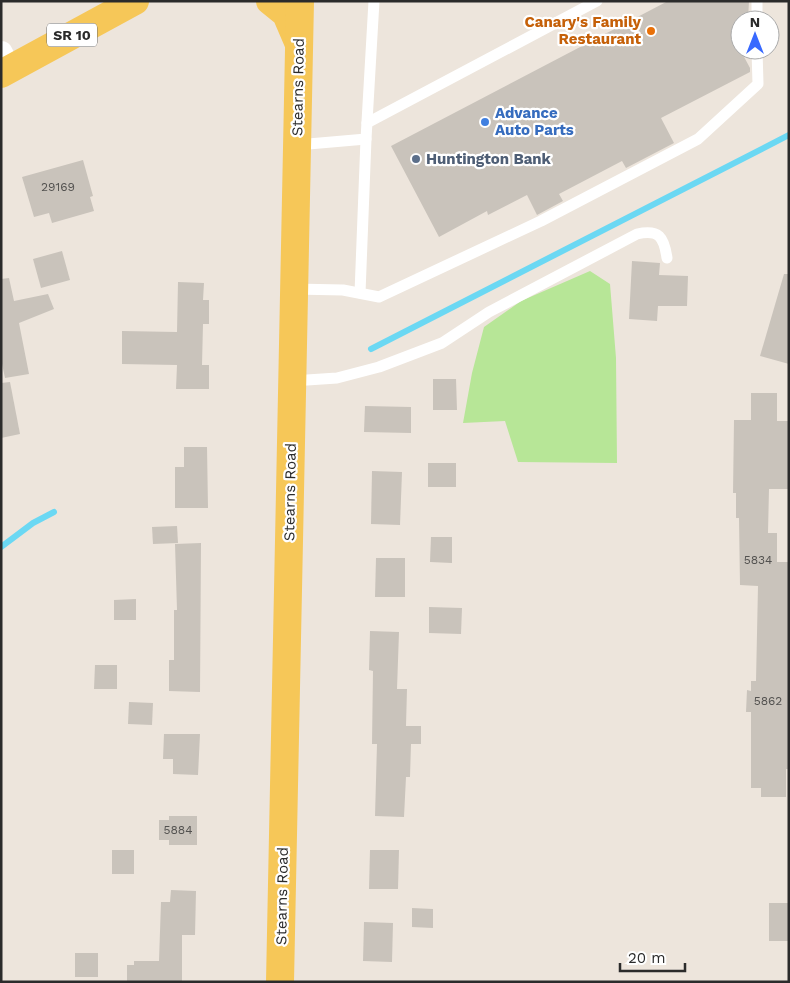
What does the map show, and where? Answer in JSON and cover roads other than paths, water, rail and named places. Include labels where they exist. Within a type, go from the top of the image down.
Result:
[{"type":"main road","name":"SR 10","points":[[4,65],[135,1]]},
{"type":"main road","points":[[270,1],[286,14],[299,42]]},
{"type":"main road","name":"Stearns Road","points":[[280,982],[300,1]]},
{"type":"lane","points":[[360,293],[374,1]]},
{"type":"lane","points":[[367,123],[597,1]]},
{"type":"lane","points":[[294,288],[343,290],[379,297],[540,221],[698,139],[758,84],[757,60]]},
{"type":"lane","points":[[297,144],[366,139]]},
{"type":"lane","points":[[292,380],[336,378],[380,367],[442,343],[489,312],[637,234],[648,232],[659,236],[665,243],[667,258]]},
{"type":"waterway","points":[[371,349],[789,135]]},
{"type":"waterway","points":[[1,547],[33,523],[54,512]]},
{"type":"place","name":"Canary's Family Restaurant","points":[[651,31]]},
{"type":"place","name":"Advance Auto Parts","points":[[485,122]]},
{"type":"place","name":"Huntington Bank","points":[[416,159]]}]
